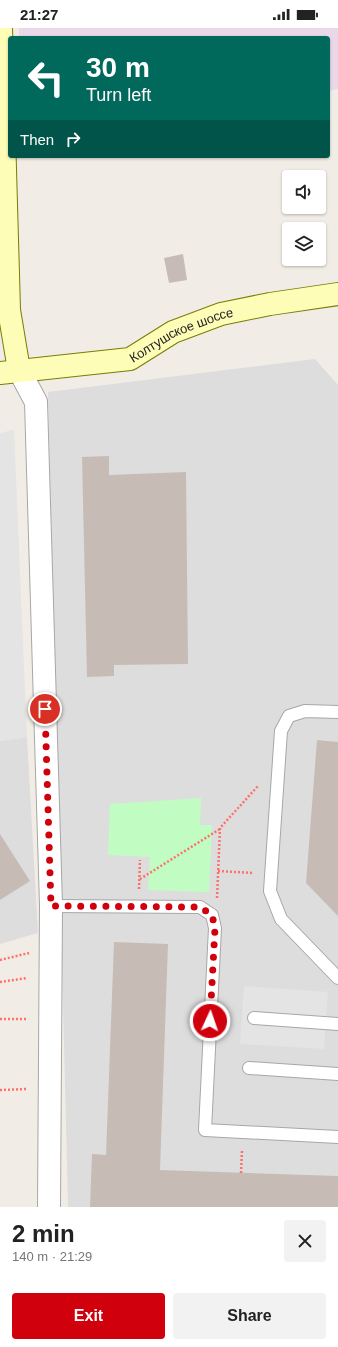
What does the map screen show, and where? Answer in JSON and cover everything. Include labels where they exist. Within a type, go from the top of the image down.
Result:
[{"type":"street","points":[[0,28],[9,310],[9,372],[36,402],[51,906],[49,1207]]},
{"type":"street","name":"Колтушское шоссе","points":[[9,372],[130,359],[173,332],[221,314],[270,304],[338,294]]},
{"type":"lane","points":[[338,712],[305,711],[289,716],[281,731],[270,891],[281,919],[338,978]]},
{"type":"lane","points":[[51,906],[200,907],[212,915],[215,928],[205,1130],[338,1137]]},
{"type":"lane","points":[[254,1018],[338,1024]]},
{"type":"lane","points":[[248,1068],[338,1074]]},
{"type":"path","points":[[140,879],[220,828],[279,763]]},
{"type":"path","points":[[212,915],[217,898],[220,828]]},
{"type":"path","points":[[139,907],[140,860]]},
{"type":"path","points":[[218,871],[271,873]]},
{"type":"path","points":[[0,960],[51,948]]},
{"type":"path","points":[[0,982],[51,973]]},
{"type":"path","points":[[0,1019],[28,1019]]},
{"type":"path","points":[[0,1090],[27,1089]]},
{"type":"path","points":[[241,1173],[243,1132]]},
{"type":"shaded area","points":[[19,28],[338,28],[338,89],[330,91],[330,36],[19,36]]},
{"type":"shaded area","points":[[315,359],[338,385],[338,1207],[68,1207],[48,392]]},
{"type":"shaded area","points":[[14,430],[27,737],[0,741],[0,433]]},
{"type":"shaded area","points":[[27,737],[38,933],[0,944],[0,741]]},
{"type":"shaded area","points":[[244,986],[328,992],[324,1049],[240,1044]]},
{"type":"green space","points":[[201,798],[200,825],[212,825],[209,892],[148,890],[150,857],[108,855],[110,804]]},
{"type":"building","points":[[183,254],[187,280],[169,283],[164,258]]},
{"type":"building","points":[[109,456],[109,475],[186,472],[188,664],[114,665],[114,676],[87,677],[82,457]]},
{"type":"building","points":[[317,740],[338,742],[338,916],[306,883]]},
{"type":"building","points":[[0,834],[30,881],[0,900]]},
{"type":"building","points":[[114,942],[168,944],[160,1170],[338,1176],[338,1207],[90,1207],[92,1154],[106,1155]]},
{"type":"route","points":[[45,709],[51,906],[200,907],[212,915],[215,928],[210,1021]]}]
